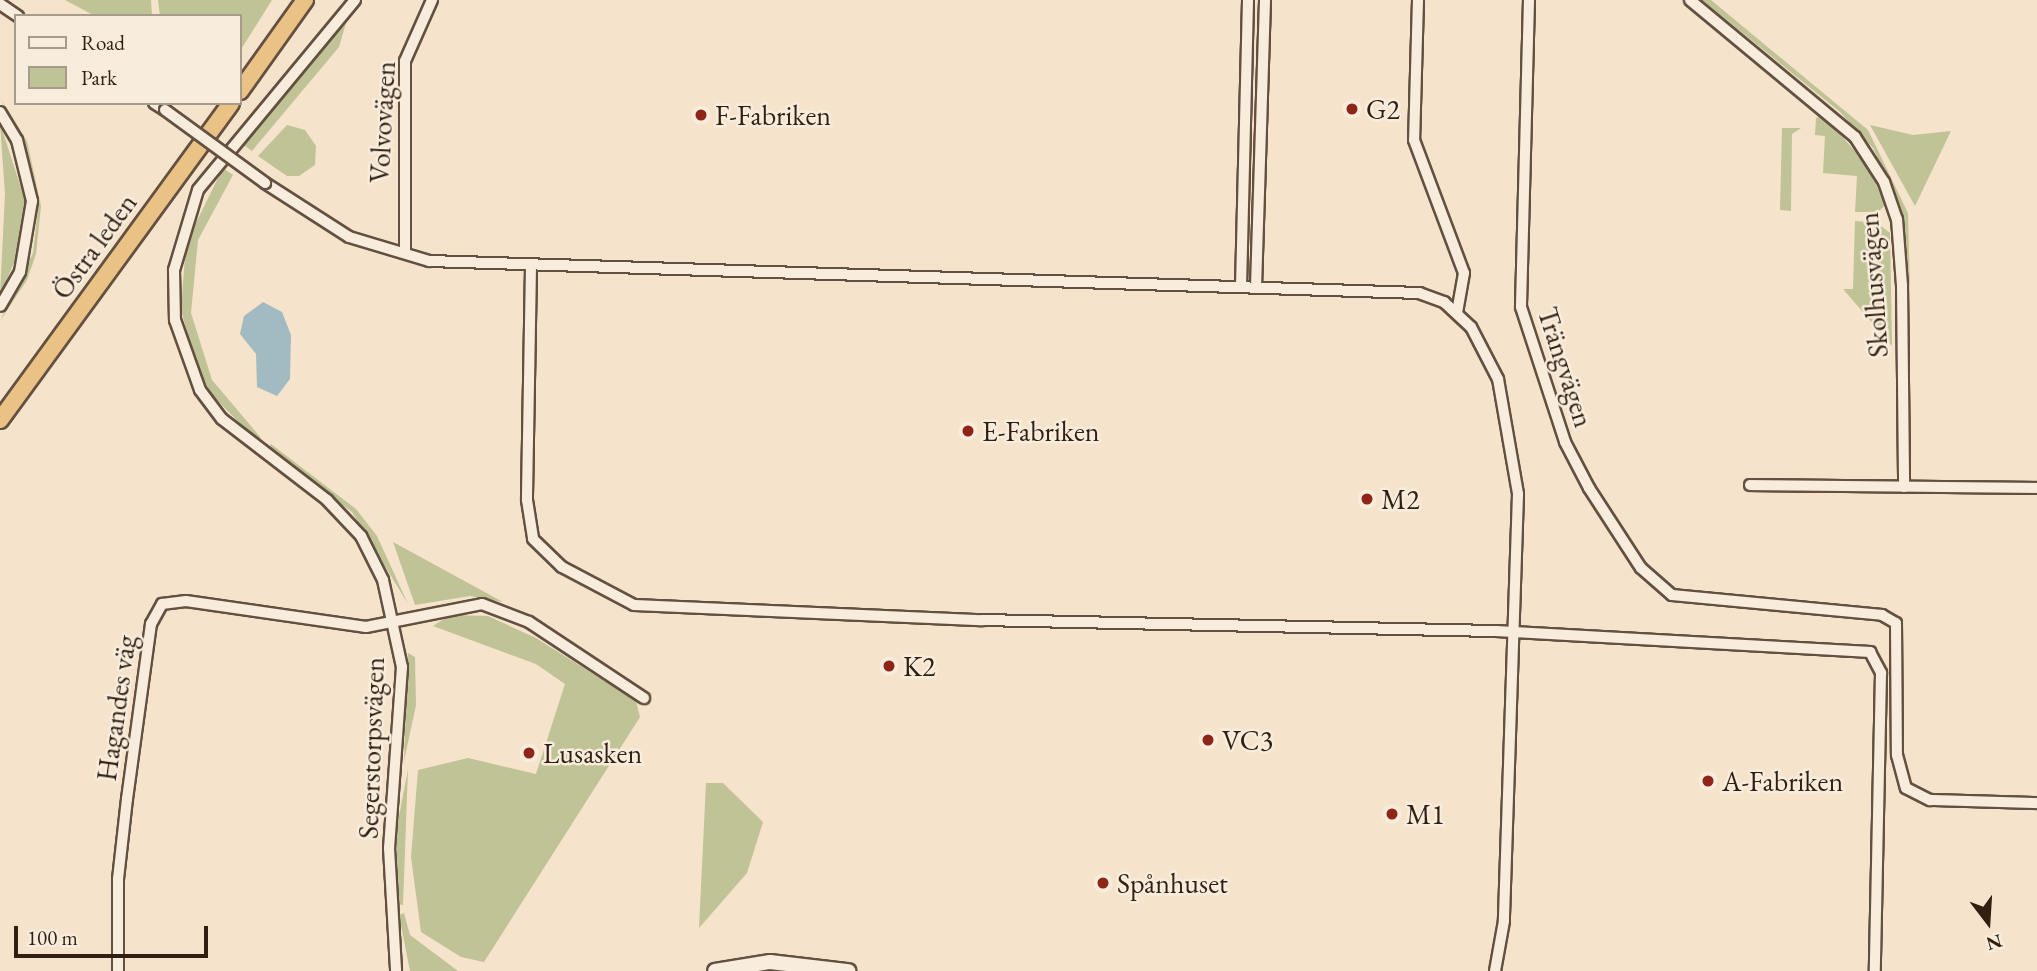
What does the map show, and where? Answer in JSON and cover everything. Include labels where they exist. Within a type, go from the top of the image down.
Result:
[{"type":"highway","points":[[242,88],[305,0]]},
{"type":"highway","name":"Östra leden","points":[[0,419],[229,105]]},
{"type":"main road","points":[[715,971],[770,962],[848,971]]},
{"type":"street","name":"Segerstorpsvägen","points":[[355,0],[198,190],[174,270],[175,320],[200,390],[222,419],[327,500],[361,536],[394,622],[402,667],[390,848],[396,971]]},
{"type":"street","name":"Volvovägen","points":[[405,252],[405,61],[432,0]]},
{"type":"street","points":[[1241,287],[1248,0]]},
{"type":"street","points":[[1256,287],[1265,0]]},
{"type":"street","points":[[1418,0],[1414,140],[1464,273],[1457,312]]},
{"type":"street","name":"Trängvägen","points":[[1529,0],[1521,307],[1565,442],[1641,568],[1672,595],[1789,604],[1882,615],[1896,623],[1897,755],[1914,796],[2037,803]]},
{"type":"street","name":"Skolhusvägen","points":[[1690,0],[1855,137],[1884,182],[1897,219],[1902,285],[1904,487]]},
{"type":"street","points":[[0,4],[15,14]]},
{"type":"street","points":[[157,105],[265,183],[349,237],[429,261],[531,267],[1419,293],[1457,312],[1490,361],[1510,425],[1518,518],[1504,921],[1495,971]]},
{"type":"street","points":[[0,112],[17,140],[32,201],[20,272],[0,306]]},
{"type":"street","points":[[531,267],[530,528],[549,558],[622,601],[727,611],[1513,633],[1876,656],[1881,673],[1875,971]]},
{"type":"street","points":[[1750,485],[2037,488]]},
{"type":"street","name":"Hagandes väg","points":[[118,971],[118,879],[155,613],[162,604],[186,601],[366,627],[459,604],[500,608],[644,698]]},
{"type":"green space","points":[[65,0],[151,0],[152,14],[91,14]]},
{"type":"green space","points":[[158,0],[272,0],[242,48],[242,14],[160,14]]},
{"type":"green space","points":[[1702,0],[1711,0],[1868,130],[1908,213],[1910,289],[1897,200],[1873,148],[1840,112]]},
{"type":"green space","points":[[346,23],[339,47],[252,151],[241,143]]},
{"type":"green space","points":[[0,97],[27,141],[41,206],[36,254],[27,280],[0,321],[33,253],[38,208],[24,141]]},
{"type":"green space","points":[[1824,116],[1869,167],[1885,205],[1878,212],[1855,212],[1857,176],[1823,173],[1825,136],[1815,135],[1816,118]]},
{"type":"green space","points":[[0,123],[25,200],[20,249],[0,295],[5,194]]},
{"type":"green space","points":[[287,125],[305,130],[316,146],[315,165],[299,176],[287,176],[258,156]]},
{"type":"green space","points":[[1870,125],[1913,135],[1951,131],[1915,206]]},
{"type":"green space","points":[[1782,128],[1801,128],[1792,134],[1791,211],[1780,210]]},
{"type":"green space","points":[[223,168],[233,175],[198,240],[191,313],[212,380],[261,438],[258,442],[212,395],[197,368],[181,310],[186,243]]},
{"type":"green space","points":[[1855,221],[1877,223],[1890,233],[1892,346],[1843,289],[1853,289]]},
{"type":"green space","points":[[271,444],[356,509],[377,536],[408,604],[352,512],[268,449]]},
{"type":"green space","points":[[393,542],[503,602],[470,596],[415,605]]},
{"type":"green space","points":[[450,615],[488,616],[536,638],[636,701],[640,717],[484,962],[461,957],[421,932],[411,857],[418,770],[468,758],[536,774],[565,684],[536,664],[433,626]]},
{"type":"green space","points":[[408,653],[415,657],[416,705],[404,761]]},
{"type":"green space","points":[[408,769],[403,905],[398,904],[396,832]]},
{"type":"green space","points":[[706,783],[723,783],[763,822],[747,873],[699,928]]},
{"type":"green space","points":[[404,913],[410,935],[458,971],[410,971],[399,915]]},
{"type":"water","points":[[263,302],[282,312],[291,335],[290,379],[277,396],[257,387],[256,354],[240,334],[244,316]]},
{"type":"place","name":"G2","points":[[1352,109]]},
{"type":"place","name":"F-Fabriken","points":[[701,115]]},
{"type":"place","name":"E-Fabriken","points":[[968,431]]},
{"type":"place","name":"M2","points":[[1367,499]]},
{"type":"place","name":"K2","points":[[889,666]]},
{"type":"place","name":"VC3","points":[[1208,740]]},
{"type":"place","name":"Lusasken","points":[[529,753]]},
{"type":"place","name":"A-Fabriken","points":[[1708,781]]},
{"type":"place","name":"M1","points":[[1392,814]]},
{"type":"place","name":"Spånhuset","points":[[1103,883]]}]
